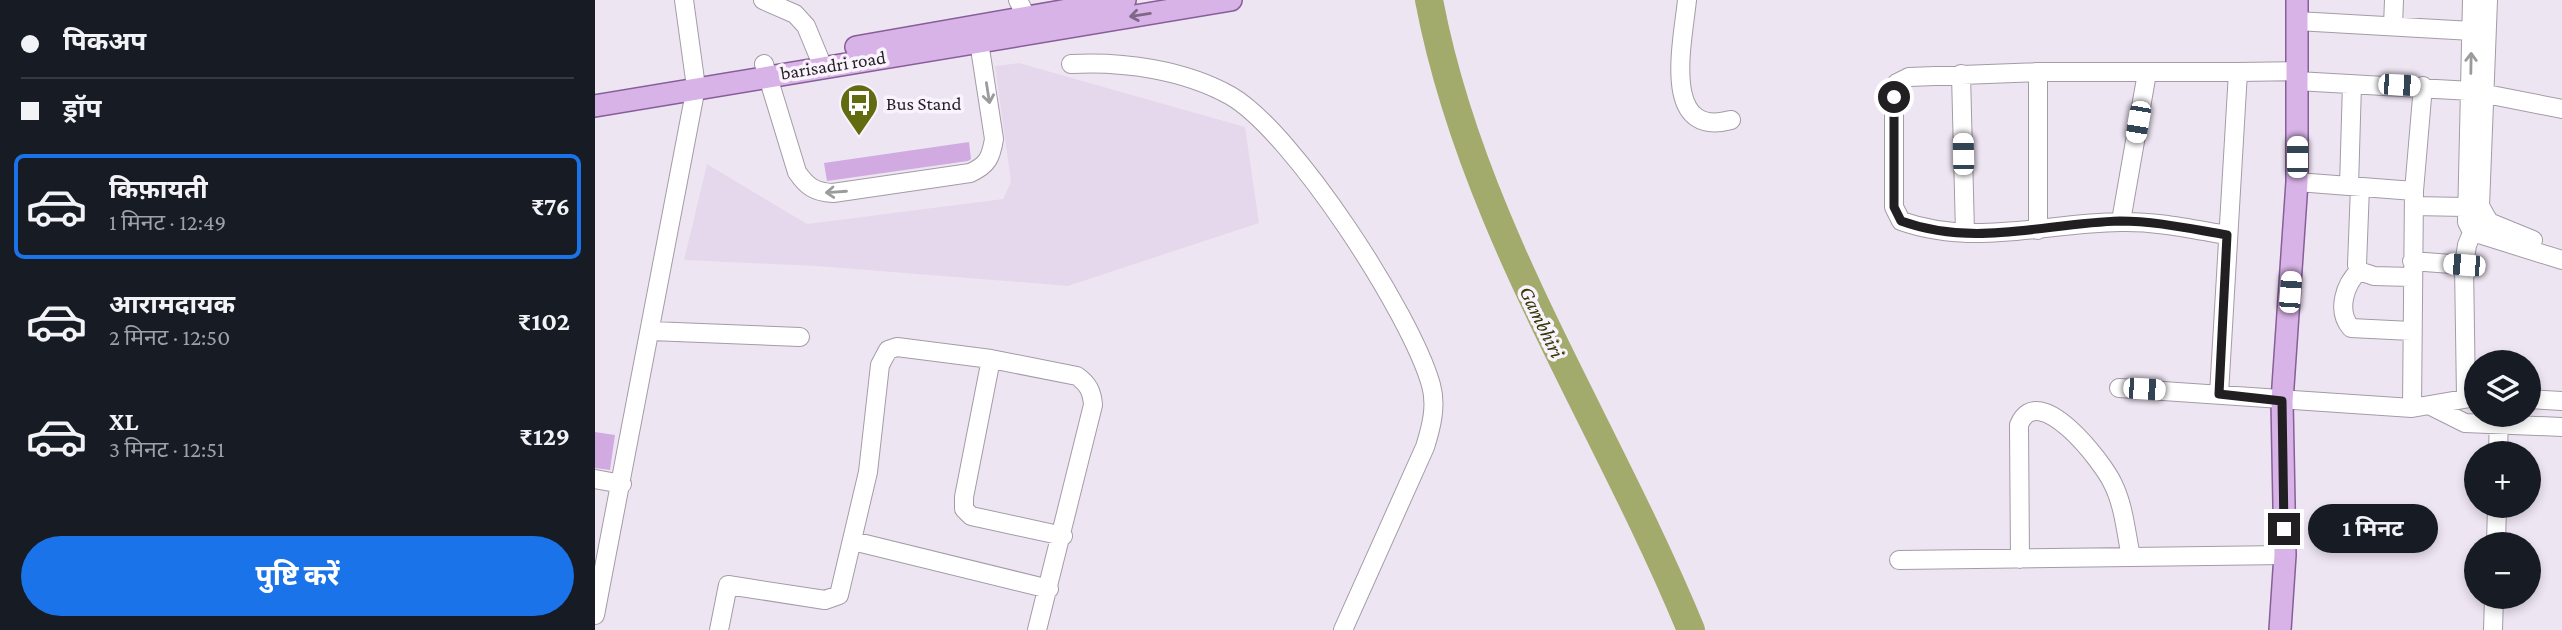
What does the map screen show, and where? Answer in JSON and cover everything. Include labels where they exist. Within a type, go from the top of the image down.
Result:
[{"type":"main road","points":[[1063,19],[1125,0]]},
{"type":"main road","points":[[1063,19],[1231,0]]},
{"type":"main road","name":"barisadri road","points":[[978,33],[1022,8],[1063,19]]},
{"type":"main road","points":[[2280,630],[2285,555],[2282,401],[2297,182],[2297,11]]},
{"type":"main road","name":"barisadri road","points":[[595,93],[696,82],[1063,19]]},
{"type":"main road","name":"barisadri road","points":[[595,106],[696,82]]},
{"type":"street","points":[[595,615],[600,575],[622,484],[696,82],[684,0]]},
{"type":"street","points":[[763,0],[795,14],[806,26],[821,60]]},
{"type":"street","points":[[1687,0],[1681,64],[1683,96],[1693,116],[1701,123],[1714,124],[1731,120]]},
{"type":"street","points":[[2393,26],[2394,0]]},
{"type":"street","points":[[2472,0],[2478,92],[2479,197],[2483,215],[2499,228],[2562,248]]},
{"type":"street","points":[[2488,0],[2465,215],[2471,230],[2562,260]]},
{"type":"street","points":[[2297,11],[2393,26],[2472,31]]},
{"type":"street","points":[[766,70],[797,172],[804,184],[818,192],[833,193],[970,173],[983,167],[992,156],[994,139],[978,33]]},
{"type":"street","points":[[1072,64],[1101,62],[1156,71],[1201,83],[1232,97],[1264,124],[1322,192],[1402,315],[1432,387],[1433,420],[1425,447],[1343,630]]},
{"type":"street","points":[[2038,72],[2038,230]]},
{"type":"street","points":[[2227,235],[2166,224],[2121,221],[2004,235],[1965,233],[1901,221],[1894,207],[1897,83],[1909,77],[1961,74],[2238,72],[2297,76],[2351,84],[2423,86],[2478,92],[2562,109]]},
{"type":"street","points":[[2219,394],[2238,72]]},
{"type":"street","points":[[2121,221],[2147,73]]},
{"type":"street","points":[[1961,74],[1965,233]]},
{"type":"street","points":[[2351,84],[2357,265],[2360,271],[2374,276],[2412,269],[2464,265]]},
{"type":"street","points":[[2412,408],[2414,198],[2423,86]]},
{"type":"street","points":[[2297,182],[2354,186],[2465,207]]},
{"type":"street","points":[[2469,350],[2464,265],[2471,230],[2483,215]]},
{"type":"street","points":[[2360,271],[2349,280],[2345,296],[2344,316],[2351,328],[2411,331]]},
{"type":"street","points":[[651,331],[800,337]]},
{"type":"street","points":[[719,630],[728,585],[825,600],[839,596],[868,472],[883,356],[897,347],[991,359],[1077,376],[1086,383],[1092,394],[1093,405],[1063,536],[1037,630]]},
{"type":"street","points":[[991,359],[964,509],[971,516],[1063,536]]},
{"type":"street","points":[[2119,388],[2412,408],[2464,399]]},
{"type":"street","points":[[2541,400],[2562,401]]},
{"type":"street","points":[[2431,406],[2464,423]]},
{"type":"street","points":[[2020,559],[2019,425],[2022,416],[2032,410],[2042,410],[2061,422],[2103,468],[2120,502],[2131,557]]},
{"type":"street","points":[[2541,424],[2562,427]]},
{"type":"street","points":[[595,479],[622,484]]},
{"type":"street","points":[[853,541],[1049,589]]},
{"type":"street","points":[[1899,560],[2285,555]]},
{"type":"street","points":[[2493,630],[2494,609]]},
{"type":"shaded area","points":[[1019,63],[1245,127],[1259,223],[1068,286],[816,266],[684,260],[707,164],[807,224],[1003,199],[1011,182],[995,66]]},
{"type":"building","points":[[969,142],[971,159],[968,161],[827,181],[824,163]]},
{"type":"building","points":[[595,432],[615,435],[610,470],[595,468]]},
{"type":"waterway","name":"Gambhiri","points":[[1429,0],[1449,84],[1476,165],[1508,243],[1543,321],[1657,552],[1691,630]]},
{"type":"place","name":"Bus Stand","points":[[859,137]]},
{"type":"route","points":[[1894,97],[1894,207],[1901,221],[1965,233],[2004,235],[2059,226],[2121,221],[2166,224],[2227,235],[2219,394],[2282,401],[2284,529]]}]
